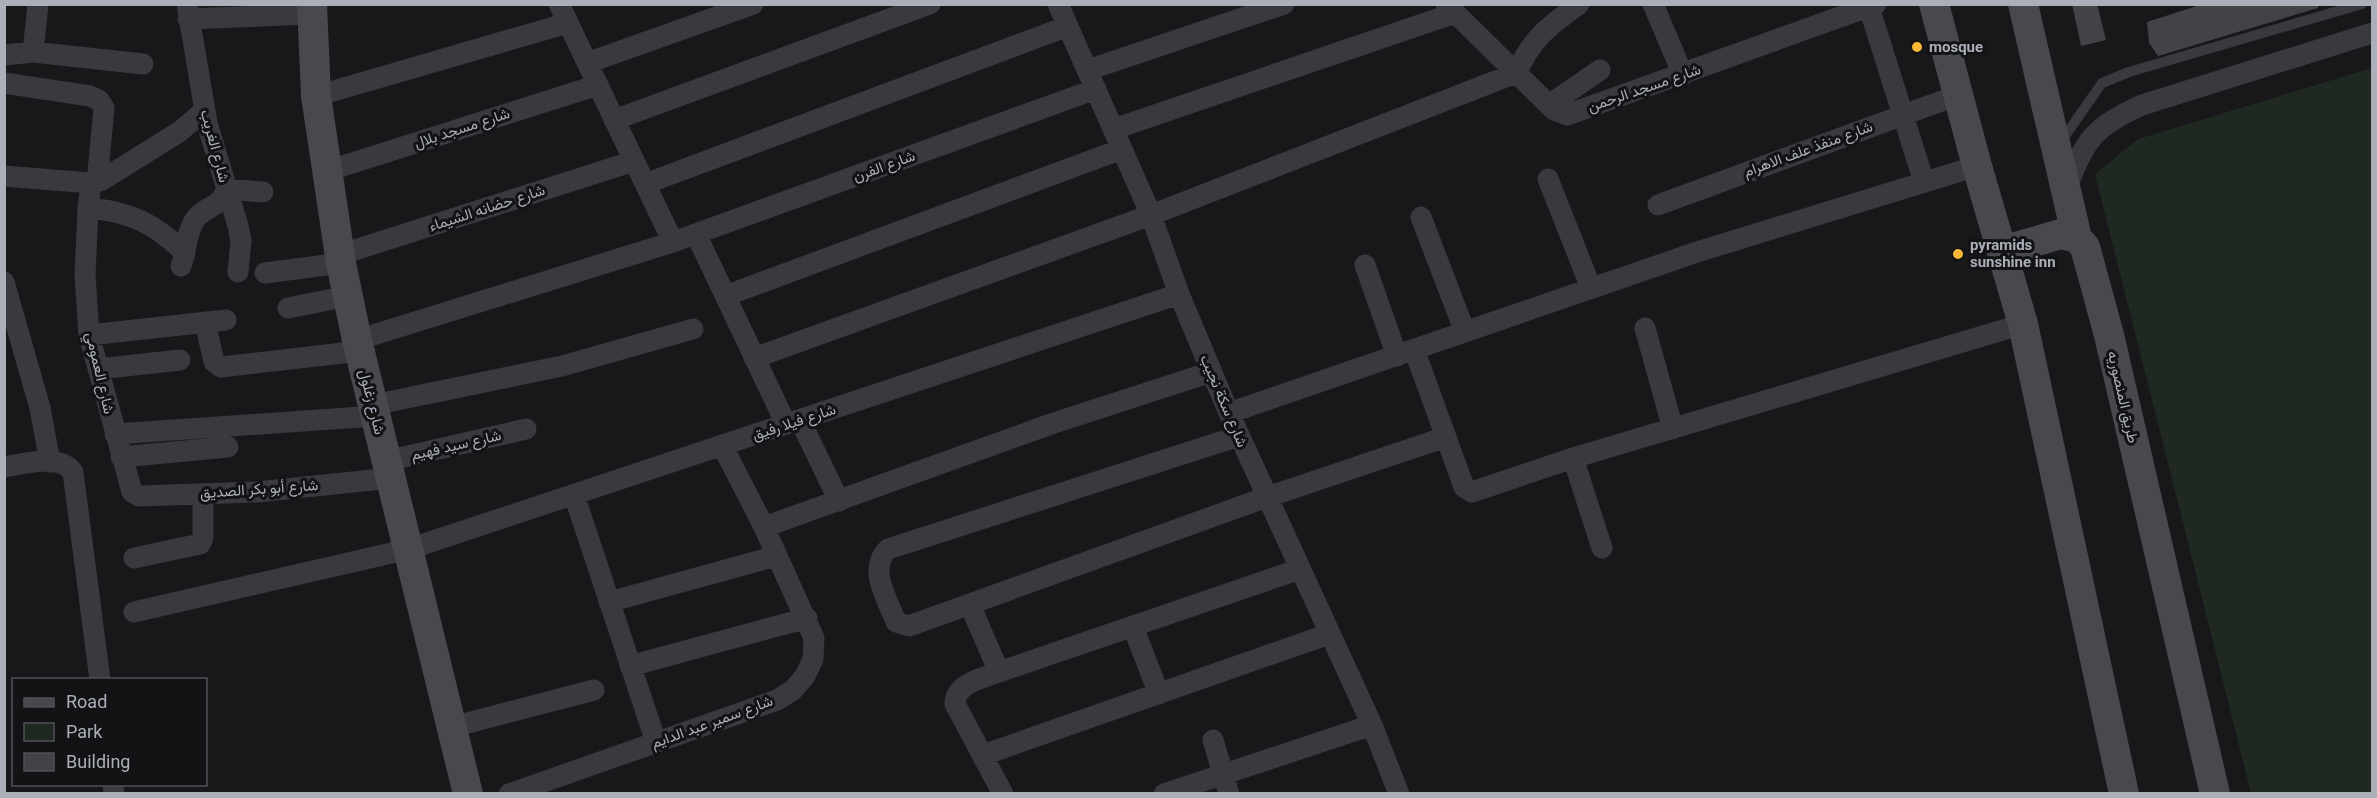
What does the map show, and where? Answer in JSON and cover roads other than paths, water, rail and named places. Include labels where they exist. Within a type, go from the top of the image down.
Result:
[{"type":"main road","points":[[1934,4],[1977,166],[2023,324],[2124,794]]},
{"type":"main road","name":"طريق المنصوريه","points":[[2023,4],[2077,237],[2085,247],[2109,335],[2215,794]]},
{"type":"main road","name":"شارع زغلول","points":[[314,7],[316,96],[340,259],[358,346],[468,794]]},
{"type":"main road","points":[[2004,260],[2016,247],[2061,234],[2077,237]]},
{"type":"street","points":[[33,52],[38,4]]},
{"type":"street","points":[[587,63],[753,4]]},
{"type":"street","points":[[614,120],[930,4]]},
{"type":"street","name":"شارع الفرن","points":[[89,335],[216,321],[214,362],[221,367],[358,346],[696,234],[1284,4]]},
{"type":"street","points":[[754,358],[1151,215],[1516,73],[1528,50],[1544,30],[1579,4]]},
{"type":"street","points":[[1653,4],[1683,75]]},
{"type":"street","points":[[1872,6],[1924,182]]},
{"type":"street","name":"شارع مسجد الرحمن","points":[[1450,9],[1558,113],[1572,114],[1872,6]]},
{"type":"street","points":[[188,12],[314,7]]},
{"type":"street","points":[[1114,129],[1450,9]]},
{"type":"street","points":[[645,184],[1064,11]]},
{"type":"street","name":"شارع سكة نجيب","points":[[1064,11],[1151,215],[1179,294],[1229,413],[1372,725],[1399,794]]},
{"type":"street","name":"شارع الغريب","points":[[188,12],[204,111],[241,242],[238,272]]},
{"type":"street","points":[[316,96],[563,14],[673,242]]},
{"type":"street","points":[[2066,189],[2080,154],[2097,129],[2121,114],[2142,105],[2373,33]]},
{"type":"street","points":[[4,55],[33,52],[143,64]]},
{"type":"street","points":[[1549,105],[1600,70]]},
{"type":"street","name":"شارع العمومي","points":[[4,83],[90,96],[99,100],[104,108],[94,183],[88,208],[85,275],[89,335],[129,489]]},
{"type":"street","name":"شارع مسجد بلال","points":[[327,171],[598,85]]},
{"type":"street","name":"شارع منفذ علف الاهرام","points":[[1658,205],[1958,94]]},
{"type":"street","points":[[4,176],[94,183],[179,132],[204,111]]},
{"type":"street","points":[[725,296],[1122,149]]},
{"type":"street","name":"شارع حضانه الشيماء","points":[[265,273],[340,259],[634,161]]},
{"type":"street","points":[[1229,413],[1698,252],[1977,166]]},
{"type":"street","points":[[1548,179],[1591,288]]},
{"type":"street","points":[[88,208],[115,210],[142,219],[165,234],[183,260],[194,221],[199,214],[216,206],[227,189],[262,192]]},
{"type":"street","points":[[1421,217],[1466,332]]},
{"type":"street","points":[[696,234],[754,358],[839,501]]},
{"type":"street","points":[[1365,265],[1446,437],[1464,487],[1472,492],[1573,458],[2023,324]]},
{"type":"street","points":[[4,282],[40,408],[50,462]]},
{"type":"street","name":"شارع فيلا رفيق","points":[[134,612],[409,549],[1179,294]]},
{"type":"street","points":[[288,308],[348,296]]},
{"type":"street","points":[[1645,328],[1673,429]]},
{"type":"street","points":[[115,434],[374,410],[562,366],[693,329]]},
{"type":"street","points":[[98,369],[180,360]]},
{"type":"street","points":[[764,527],[1051,424],[1212,372]]},
{"type":"street","name":"شارع سيد فهيم","points":[[388,470],[526,429]]},
{"type":"street","points":[[1239,436],[888,549],[881,556],[878,573],[896,622],[909,626],[1267,497],[1446,437]]},
{"type":"street","name":"شارع سمير عبد الدايم","points":[[509,794],[777,700],[793,690],[805,676],[813,659],[814,638],[807,618],[722,446]]},
{"type":"street","points":[[121,457],[228,447]]},
{"type":"street","points":[[1573,458],[1602,548]]},
{"type":"street","points":[[4,466],[63,463],[73,472],[100,678]]},
{"type":"street","name":"شارع أبو بكر الصديق","points":[[129,489],[139,496],[257,492],[388,470]]},
{"type":"street","points":[[134,558],[200,544],[203,540],[203,494]]},
{"type":"street","points":[[574,495],[656,742]]},
{"type":"street","points":[[609,602],[776,556]]},
{"type":"street","points":[[1003,794],[955,704],[955,699],[962,687],[999,672],[1300,569]]},
{"type":"street","points":[[970,605],[999,672]]},
{"type":"street","points":[[630,666],[807,618]]},
{"type":"street","points":[[1133,627],[1159,694]]},
{"type":"street","points":[[982,755],[1329,634]]},
{"type":"street","points":[[452,727],[594,690]]},
{"type":"street","points":[[1164,794],[1226,784],[1372,725]]},
{"type":"street","points":[[1213,740],[1226,784]]},
{"type":"lane","points":[[2056,148],[2102,83],[2129,72],[2362,4]]},
{"type":"place","name":"mosque","points":[[1917,47]]},
{"type":"place","name":"pyramids sunshine inn","points":[[1958,254]]}]
